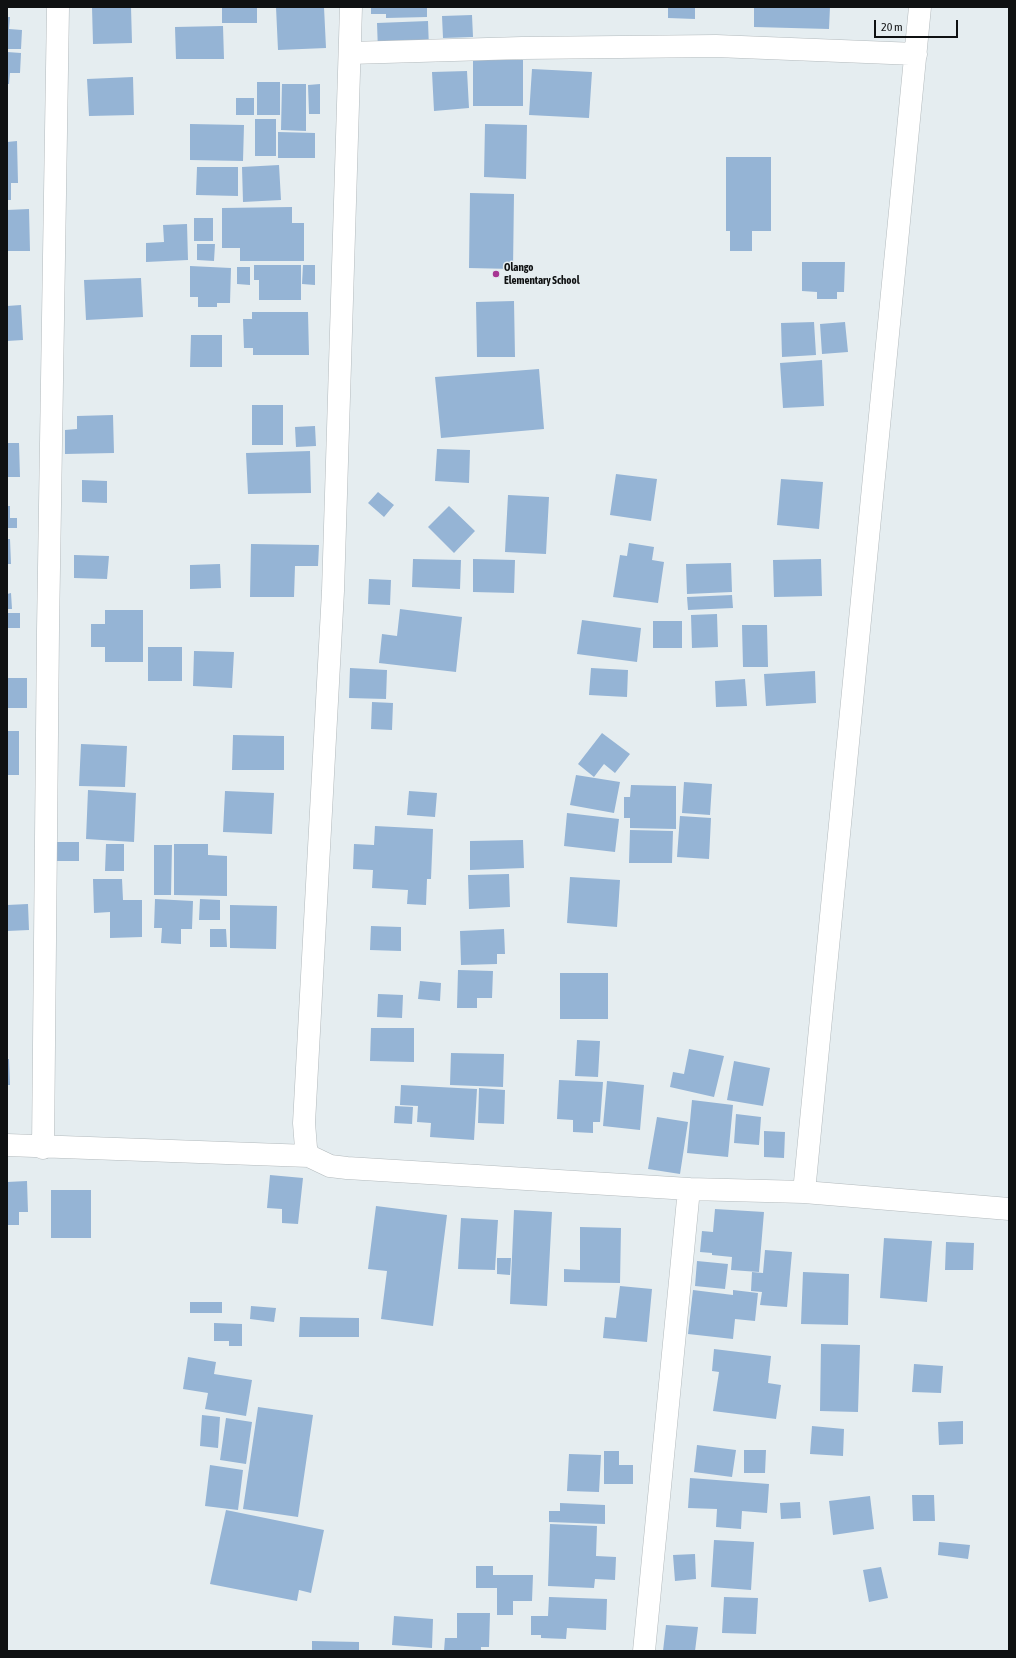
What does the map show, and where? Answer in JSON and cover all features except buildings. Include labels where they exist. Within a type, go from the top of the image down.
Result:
[{"type":"street","points":[[43,1148],[48,630],[58,7]]},
{"type":"street","points":[[309,1156],[306,1148],[304,1123],[333,590],[351,7]]},
{"type":"street","points":[[804,1192],[920,7]]},
{"type":"street","points":[[350,53],[522,48],[716,46],[916,54]]},
{"type":"street","points":[[7,1145],[43,1148],[309,1156],[330,1166],[347,1168],[689,1189],[804,1192],[1009,1209]]},
{"type":"street","points":[[644,1651],[689,1189]]},
{"type":"place","name":"Olango Elementary School","points":[[496,274]]}]
